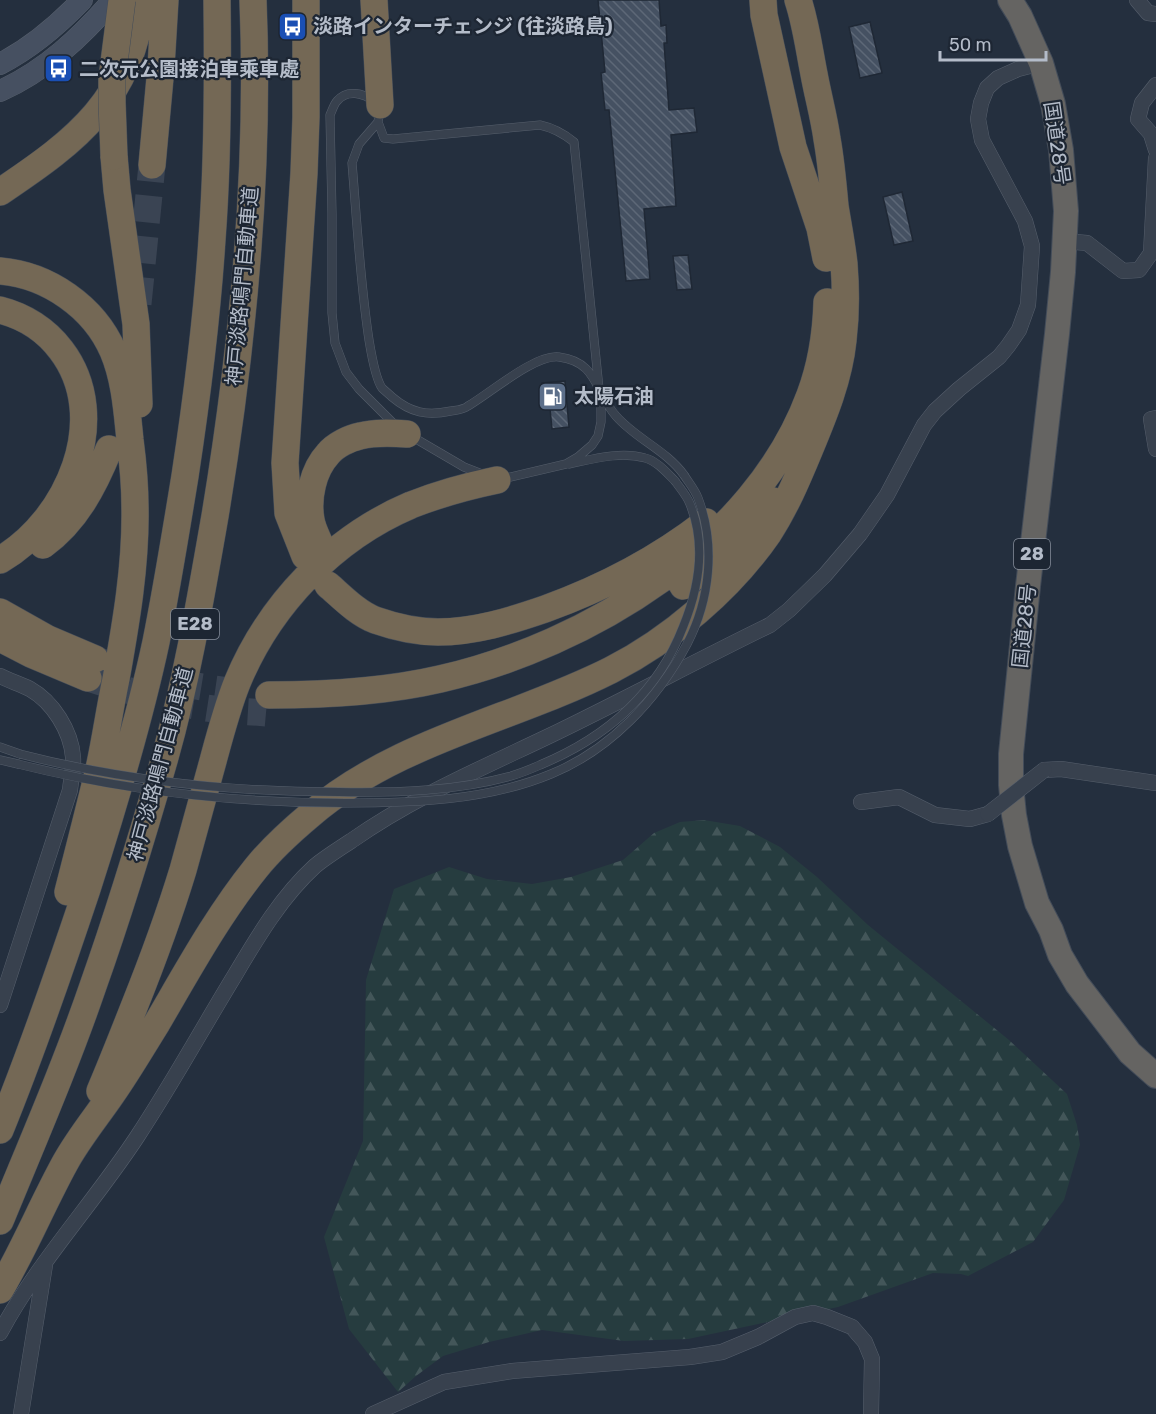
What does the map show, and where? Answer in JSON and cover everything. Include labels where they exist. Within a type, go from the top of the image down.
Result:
[{"type":"highway","points":[[123,0],[112,78],[112,102],[117,190],[136,324],[140,429],[135,507]]},
{"type":"highway","points":[[0,192],[72,140],[104,105],[126,66],[138,29],[143,0]]},
{"type":"highway","points":[[152,165],[165,0]]},
{"type":"highway","name":"神戸淡路鳴門自動車道","points":[[0,1130],[65,957],[131,743],[156,642],[175,540],[203,343],[213,238],[217,0]]},
{"type":"highway","name":"神戸淡路鳴門自動車道","points":[[0,1221],[44,1116],[93,987],[166,753],[190,648],[225,453],[238,352],[248,241],[252,151],[253,0]]},
{"type":"highway","points":[[306,0],[304,173],[285,463],[288,513],[312,549],[310,493],[318,469],[328,453],[344,442],[360,436],[385,433],[407,434]]},
{"type":"highway","points":[[374,0],[379,113]]},
{"type":"highway","points":[[67,1159],[125,1076],[232,900],[258,865],[314,811],[373,771],[404,756],[444,738],[574,688],[644,652],[676,629],[728,582],[767,535],[784,507],[798,478],[796,451],[803,413],[811,395],[824,345],[827,319],[827,274],[820,228],[793,147],[764,15],[763,0]]},
{"type":"highway","points":[[267,704],[316,695],[399,687],[440,679],[520,654],[586,625],[633,599],[692,556],[725,524],[768,475],[796,451],[829,400],[843,344],[845,295],[844,264],[828,140],[798,0]]},
{"type":"highway","name":"国道28号","points":[[1010,0],[1020,16],[1041,63],[1053,104],[1061,150],[1066,211],[1058,334],[1011,754],[1014,815],[1020,846],[1037,903],[1051,930],[1060,955],[1077,984],[1130,1053],[1156,1076]]},
{"type":"highway","points":[[0,271],[26,276],[64,294],[79,305],[104,335],[113,351],[124,393],[135,507],[135,543],[130,587],[121,651],[100,763],[51,963],[35,1039]]},
{"type":"highway","points":[[0,310],[39,328],[66,356],[81,394],[83,414],[83,436],[71,477],[49,517],[41,538],[25,556],[0,567]]},
{"type":"highway","points":[[0,560],[25,543],[62,529],[78,511],[109,449]]},
{"type":"highway","points":[[333,579],[354,608],[373,619],[394,626],[437,632],[461,631],[507,622],[602,586],[659,555],[684,539],[763,474],[796,451]]},
{"type":"highway","points":[[0,1290],[102,1086],[149,971],[182,873],[226,715],[244,668],[264,631],[305,579],[360,533],[409,506],[469,485],[497,480]]},
{"type":"highway","points":[[0,612],[48,639],[92,669],[31,654],[0,638]]},
{"type":"main road","points":[[0,64],[35,42],[82,0]]},
{"type":"main road","points":[[0,91],[24,79],[65,50],[113,0]]},
{"type":"street","points":[[1137,0],[1148,13],[1156,14]]},
{"type":"street","points":[[0,1333],[21,1297],[67,1232],[104,1186],[165,1095],[219,999],[257,938],[286,897],[316,866],[400,809],[770,625],[825,575],[860,534],[887,495],[924,425],[935,411],[959,389],[999,357],[1019,330],[1028,305],[1032,246],[1025,221],[982,140],[978,119],[987,88],[998,78],[1018,69],[1041,63]]},
{"type":"street","points":[[1156,85],[1142,103],[1138,119],[1151,134],[1156,150]]},
{"type":"street","points":[[1065,241],[1087,243],[1123,271],[1140,270],[1151,253],[1156,158]]},
{"type":"street","points":[[1156,418],[1151,419],[1156,449]]},
{"type":"street","points":[[0,676],[29,688],[44,698],[58,715],[70,741],[73,759],[70,790],[0,1005]]},
{"type":"street","points":[[861,802],[899,797],[935,815],[970,819],[988,814],[1044,770],[1061,769],[1156,783]]},
{"type":"street","points":[[21,1414],[46,1262]]},
{"type":"street","points":[[373,1414],[444,1382],[512,1371],[690,1357],[722,1352],[758,1337],[795,1317],[813,1313],[852,1327],[865,1342],[872,1359],[871,1414]]},
{"type":"lane","points":[[0,747],[88,770],[210,787],[368,793],[461,786],[512,776],[569,753],[606,730],[626,712],[662,670],[678,642],[696,585],[700,557],[697,527],[690,502],[675,481],[661,467],[646,458],[617,455],[497,480],[464,467],[407,434],[390,421],[358,389],[346,372],[335,343],[332,313],[330,115],[336,101],[346,95],[360,93],[370,98],[379,113],[384,138],[540,125],[553,128],[574,142],[601,422],[598,436],[592,445],[566,464]]},
{"type":"lane","points":[[0,760],[78,778],[217,798],[312,803],[370,803],[428,801],[463,796],[523,784],[552,774],[583,758],[630,722],[647,704],[680,658],[699,615],[708,574],[708,535],[704,516],[697,496],[684,475],[664,454],[630,430],[614,414],[588,369],[576,361],[556,356],[537,362],[464,409],[436,415],[413,411],[381,387],[372,359],[365,315],[352,163],[359,144],[379,113]]},
{"type":"green space","points":[[704,820],[740,826],[780,847],[817,877],[868,925],[1009,1040],[1067,1094],[1077,1125],[1080,1145],[1064,1200],[1033,1242],[968,1276],[933,1273],[838,1307],[688,1339],[624,1341],[542,1330],[489,1342],[443,1356],[398,1392],[349,1329],[324,1237],[363,1141],[366,980],[394,889],[449,867],[487,879],[532,884],[571,877],[623,860],[654,833],[680,822]]},
{"type":"building","points":[[598,0],[659,0],[661,26],[666,25],[667,43],[664,43],[669,110],[694,108],[697,132],[671,135],[676,206],[644,209],[650,279],[626,281],[609,110],[605,110],[601,73],[605,72]]},
{"type":"building","points":[[870,22],[882,73],[860,78],[849,27]]},
{"type":"building","points":[[902,192],[913,241],[894,245],[883,197]]},
{"type":"building","points":[[688,255],[692,289],[677,290],[673,256]]},
{"type":"building","points":[[565,381],[569,427],[552,429],[550,409],[544,409],[542,383]]},
{"type":"tunnel","points":[[138,304],[152,165]]},
{"type":"tunnel","points":[[319,542],[338,574]]},
{"type":"tunnel","points":[[96,660],[174,682],[255,694]]},
{"type":"tunnel","points":[[88,678],[186,705],[266,713]]},
{"type":"place","name":"淡路インターチェンジ (往淡路島)","points":[[292,26]]},
{"type":"place","name":"二次元公園接泊車乘車處","points":[[58,69]]},
{"type":"place","name":"太陽石油","points":[[553,396]]}]
